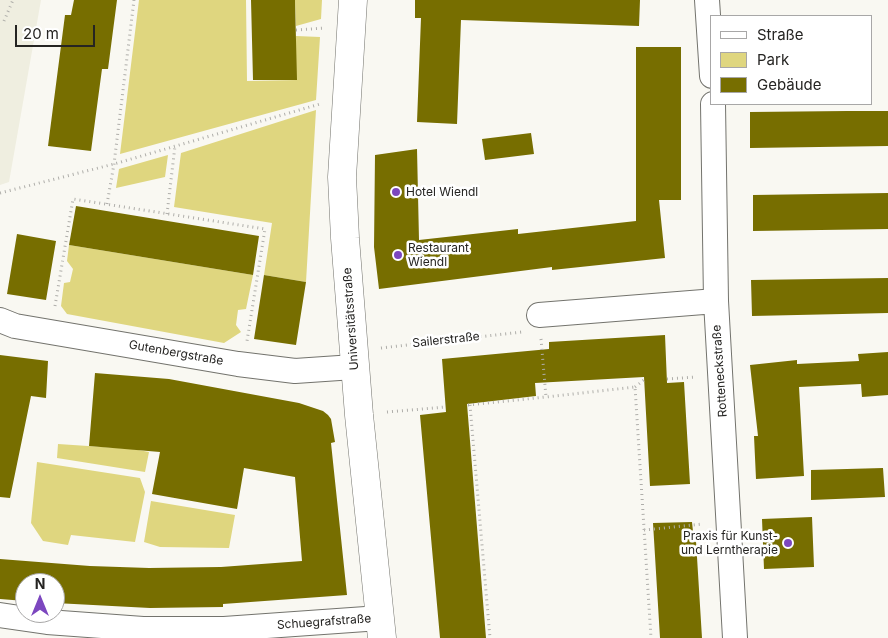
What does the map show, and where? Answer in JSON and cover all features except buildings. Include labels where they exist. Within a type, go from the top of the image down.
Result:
[{"type":"street","name":"Universitätsstraße","points":[[353,0],[345,104],[342,177],[353,359],[381,628]]},
{"type":"street","points":[[707,0],[710,46]]},
{"type":"street","name":"Rotteneckstraße","points":[[713,105],[716,301],[735,638]]},
{"type":"street","points":[[539,323],[716,301]]},
{"type":"street","name":"Gutenbergstraße","points":[[0,320],[15,326],[238,364],[295,371],[353,359]]},
{"type":"street","name":"Schuegrafstraße","points":[[0,615],[47,622],[143,629],[381,628]]},
{"type":"path","points":[[4,21],[13,0]]},
{"type":"path","points":[[107,204],[114,164],[134,0]]},
{"type":"path","points":[[296,30],[325,28]]},
{"type":"path","points":[[0,193],[114,164],[320,104],[345,104]]},
{"type":"path","points":[[167,214],[175,146]]},
{"type":"path","points":[[53,314],[73,199],[265,230],[246,349]]},
{"type":"path","points":[[539,323],[546,397]]},
{"type":"path","name":"Sailerstraße","points":[[353,359],[539,323]]},
{"type":"path","points":[[490,638],[469,405],[635,387],[644,380]]},
{"type":"path","points":[[635,387],[651,638]]},
{"type":"path","points":[[359,415],[446,407]]},
{"type":"path","points":[[644,530],[729,521]]},
{"type":"shaded area","points":[[0,0],[41,0],[9,182],[0,185]]},
{"type":"green space","points":[[139,0],[246,0],[247,81],[296,80],[296,36],[320,37],[316,100],[120,154]]},
{"type":"green space","points":[[295,0],[322,0],[321,19],[296,26]]},
{"type":"green space","points":[[316,110],[306,282],[264,275],[272,223],[174,207],[181,153]]},
{"type":"green space","points":[[168,155],[165,177],[116,188],[119,169]]},
{"type":"green space","points":[[69,245],[253,275],[246,309],[238,310],[236,325],[241,332],[224,343],[67,314],[61,306],[64,283],[70,282],[73,269],[67,261]]},
{"type":"green space","points":[[58,444],[133,449],[149,452],[145,472],[57,458]]},
{"type":"green space","points":[[37,462],[140,478],[145,492],[135,542],[71,535],[68,545],[43,541],[31,523]]},
{"type":"green space","points":[[151,501],[235,515],[229,548],[160,547],[144,542]]},
{"type":"place","name":"Hotel Wiendl","points":[[396,192]]},
{"type":"place","name":"Restaurant Wiendl","points":[[398,255]]},
{"type":"place","name":"Praxis für Kunst- und Lerntherapie","points":[[788,543]]}]
